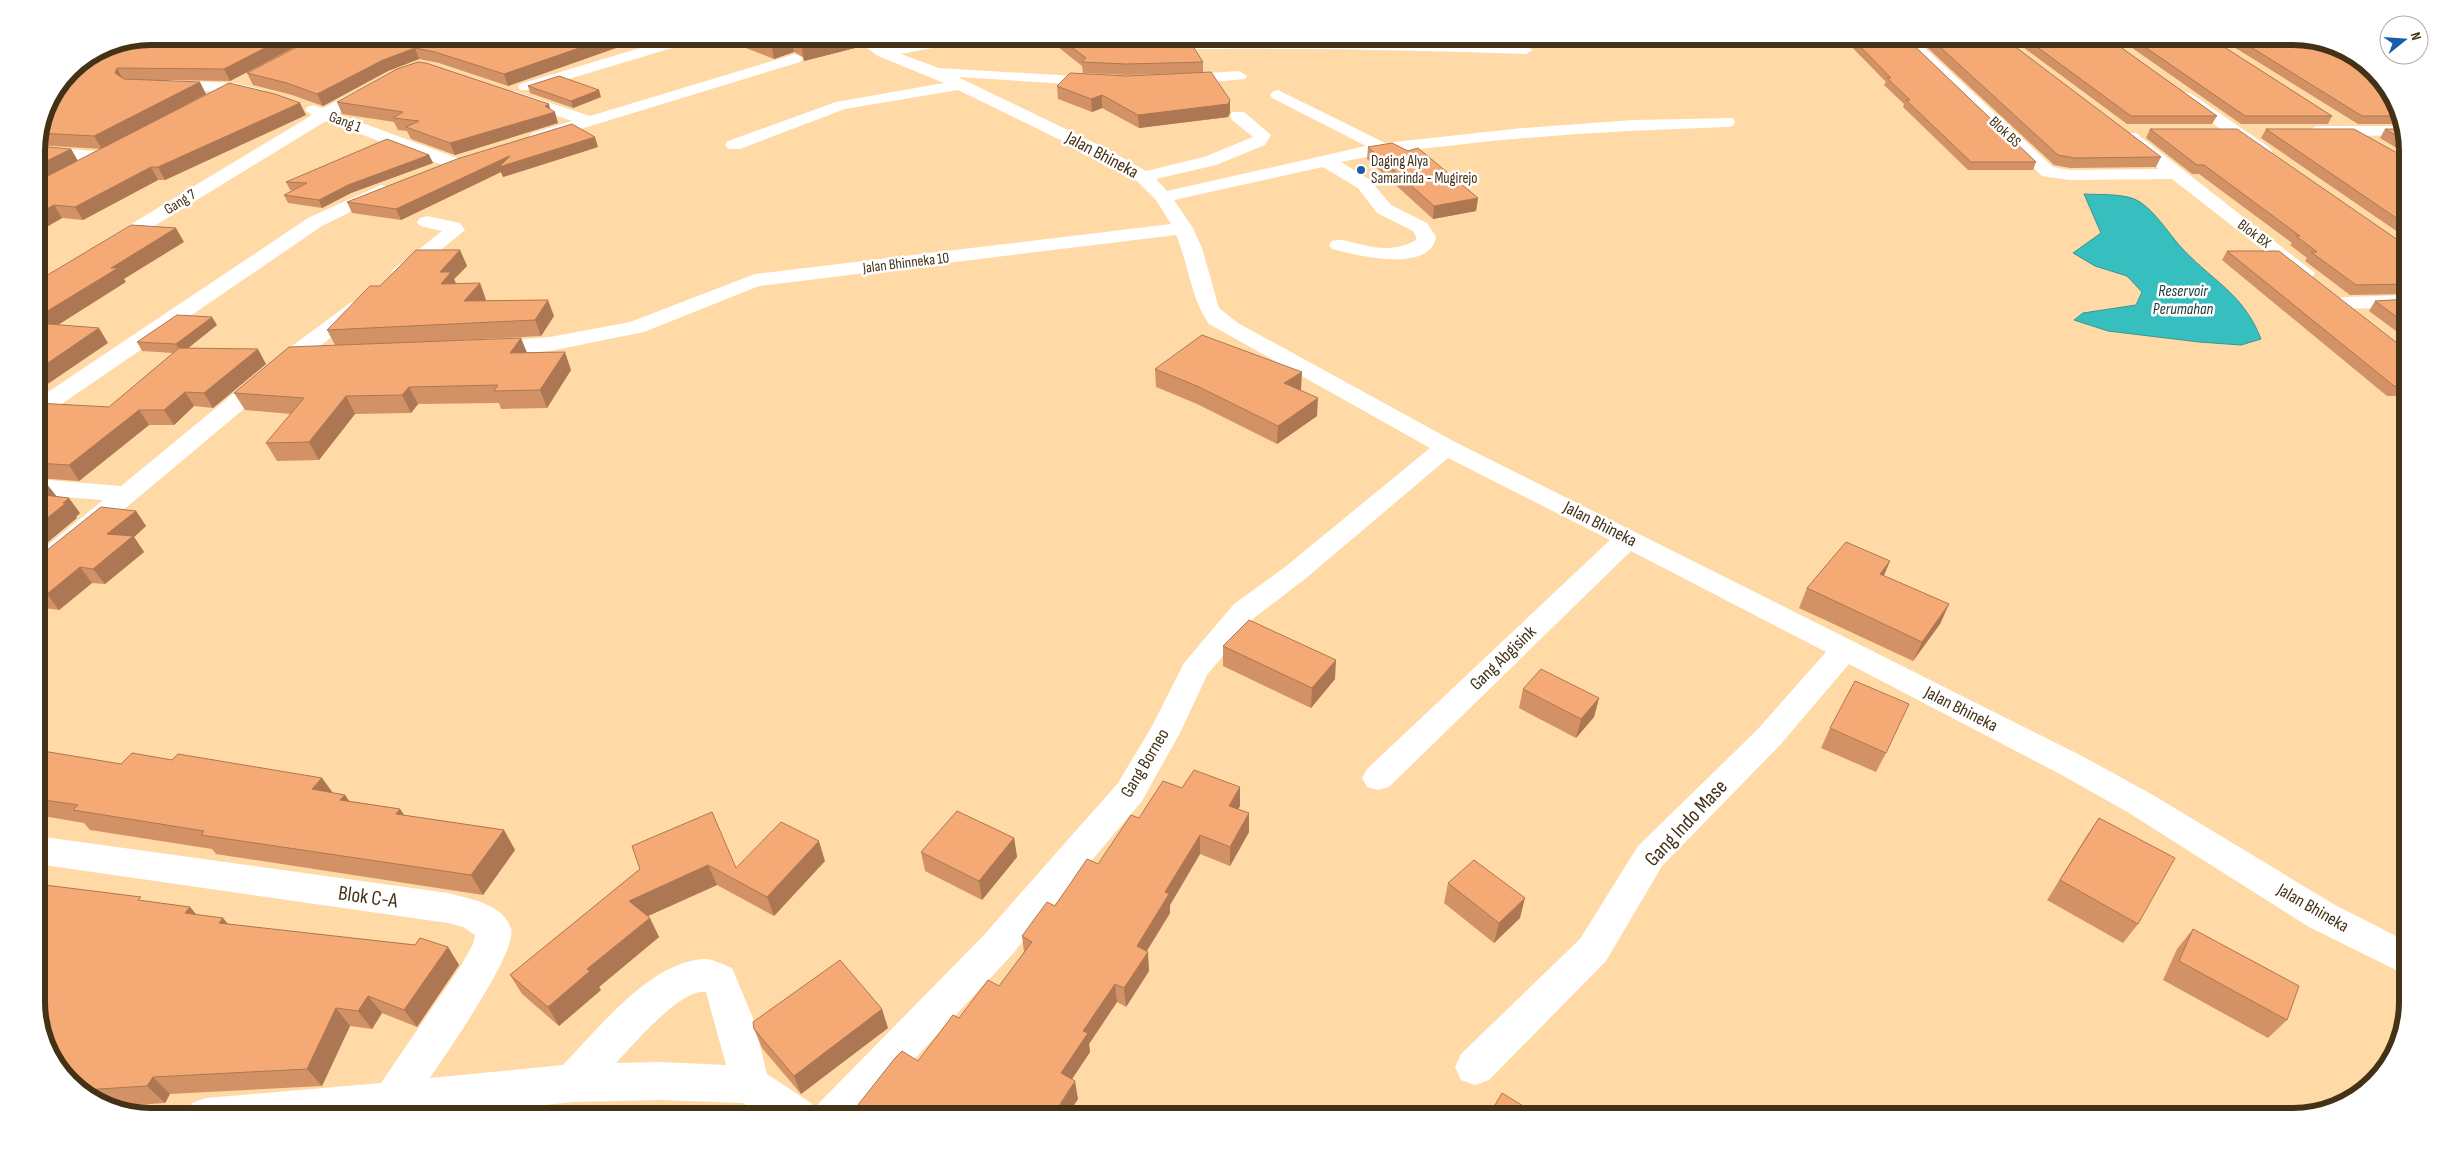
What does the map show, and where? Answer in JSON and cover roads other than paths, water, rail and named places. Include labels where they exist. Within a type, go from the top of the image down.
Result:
[{"type":"street","points":[[294,55],[313,45]]},
{"type":"street","points":[[639,45],[648,51]]},
{"type":"street","points":[[588,121],[501,92],[668,45]]},
{"type":"street","name":"Jalan Bhineka","points":[[871,45],[883,53],[934,72],[1103,154],[1143,177],[1163,197],[1183,228],[1192,248],[1209,309],[1216,319],[1230,328],[1446,447],[2071,765],[2141,804],[2322,916],[2399,955]]},
{"type":"street","points":[[883,53],[926,45]]},
{"type":"street","points":[[1201,45],[1393,45],[1526,50]]},
{"type":"street","name":"Blok BS","points":[[1913,45],[2048,172],[2060,174],[2176,174]]},
{"type":"street","points":[[2329,52],[2345,59]]},
{"type":"street","points":[[525,141],[795,59]]},
{"type":"street","points":[[934,72],[1117,82]]},
{"type":"street","points":[[209,102],[260,74]]},
{"type":"street","points":[[1166,81],[1239,76]]},
{"type":"street","name":"Gang 7","points":[[98,253],[325,114],[386,80]]},
{"type":"street","points":[[150,84],[235,88],[269,96]]},
{"type":"street","points":[[734,145],[842,105],[959,85]]},
{"type":"street","points":[[2175,89],[2276,160]]},
{"type":"street","points":[[1278,95],[1382,148]]},
{"type":"street","name":"Gang 1","points":[[302,106],[463,160],[428,172]]},
{"type":"street","points":[[2326,115],[2383,150]]},
{"type":"street","points":[[1143,177],[1210,161],[1259,141],[1263,135],[1260,131],[1238,116]]},
{"type":"street","points":[[1163,197],[1382,148],[1523,132],[1634,125],[1728,122]]},
{"type":"street","name":"Blok BX","points":[[2152,131],[2120,128],[2176,174],[2367,321]]},
{"type":"street","points":[[2207,131],[2264,131]]},
{"type":"street","points":[[2303,131],[2397,131]]},
{"type":"street","points":[[79,171],[122,148]]},
{"type":"street","points":[[45,152],[105,157]]},
{"type":"street","points":[[1326,160],[1364,184],[1384,209],[1420,227],[1426,237],[1425,243],[1417,249],[1393,255],[1371,254],[1340,245]]},
{"type":"street","points":[[45,405],[315,222],[359,199],[402,182]]},
{"type":"street","points":[[45,561],[292,357],[455,230],[453,227],[426,222]]},
{"type":"street","name":"Jalan Bhinneka 10","points":[[468,350],[550,344],[636,327],[755,280],[1183,228]]},
{"type":"street","points":[[2331,293],[2399,300]]},
{"type":"street","points":[[292,357],[329,355]]},
{"type":"street","name":"Gang Borneo","points":[[842,1108],[996,947],[1130,792],[1165,731],[1195,670],[1244,611],[1295,573],[1446,447]]},
{"type":"street","points":[[45,488],[128,494]]},
{"type":"street","name":"Gang Abgisink","points":[[1378,778],[1628,538]]},
{"type":"street","name":"Gang Indo Mase","points":[[1474,1067],[1519,1022],[1551,994],[1593,950],[1650,856],[1769,737],[1845,650]]},
{"type":"street","name":"Blok C-A","points":[[45,851],[448,908],[474,915],[488,922],[494,931],[491,947],[475,976],[372,1108]]},
{"type":"street","points":[[573,1083],[656,996],[682,980],[703,975],[719,980],[726,993],[750,1085]]},
{"type":"street","points":[[372,1108],[573,1083],[661,1081],[750,1085],[784,1108]]},
{"type":"water","name":"Reservoir Perumahan","points":[[2084,194],[2128,197],[2146,206],[2179,245],[2245,309],[2261,339],[2241,345],[2199,342],[2108,331],[2074,320],[2083,313],[2136,305],[2142,292],[2127,276],[2095,266],[2073,253],[2101,233]]},
{"type":"place","name":"Daging Alya Samarinda - Mugirejo","points":[[1361,170]]}]
